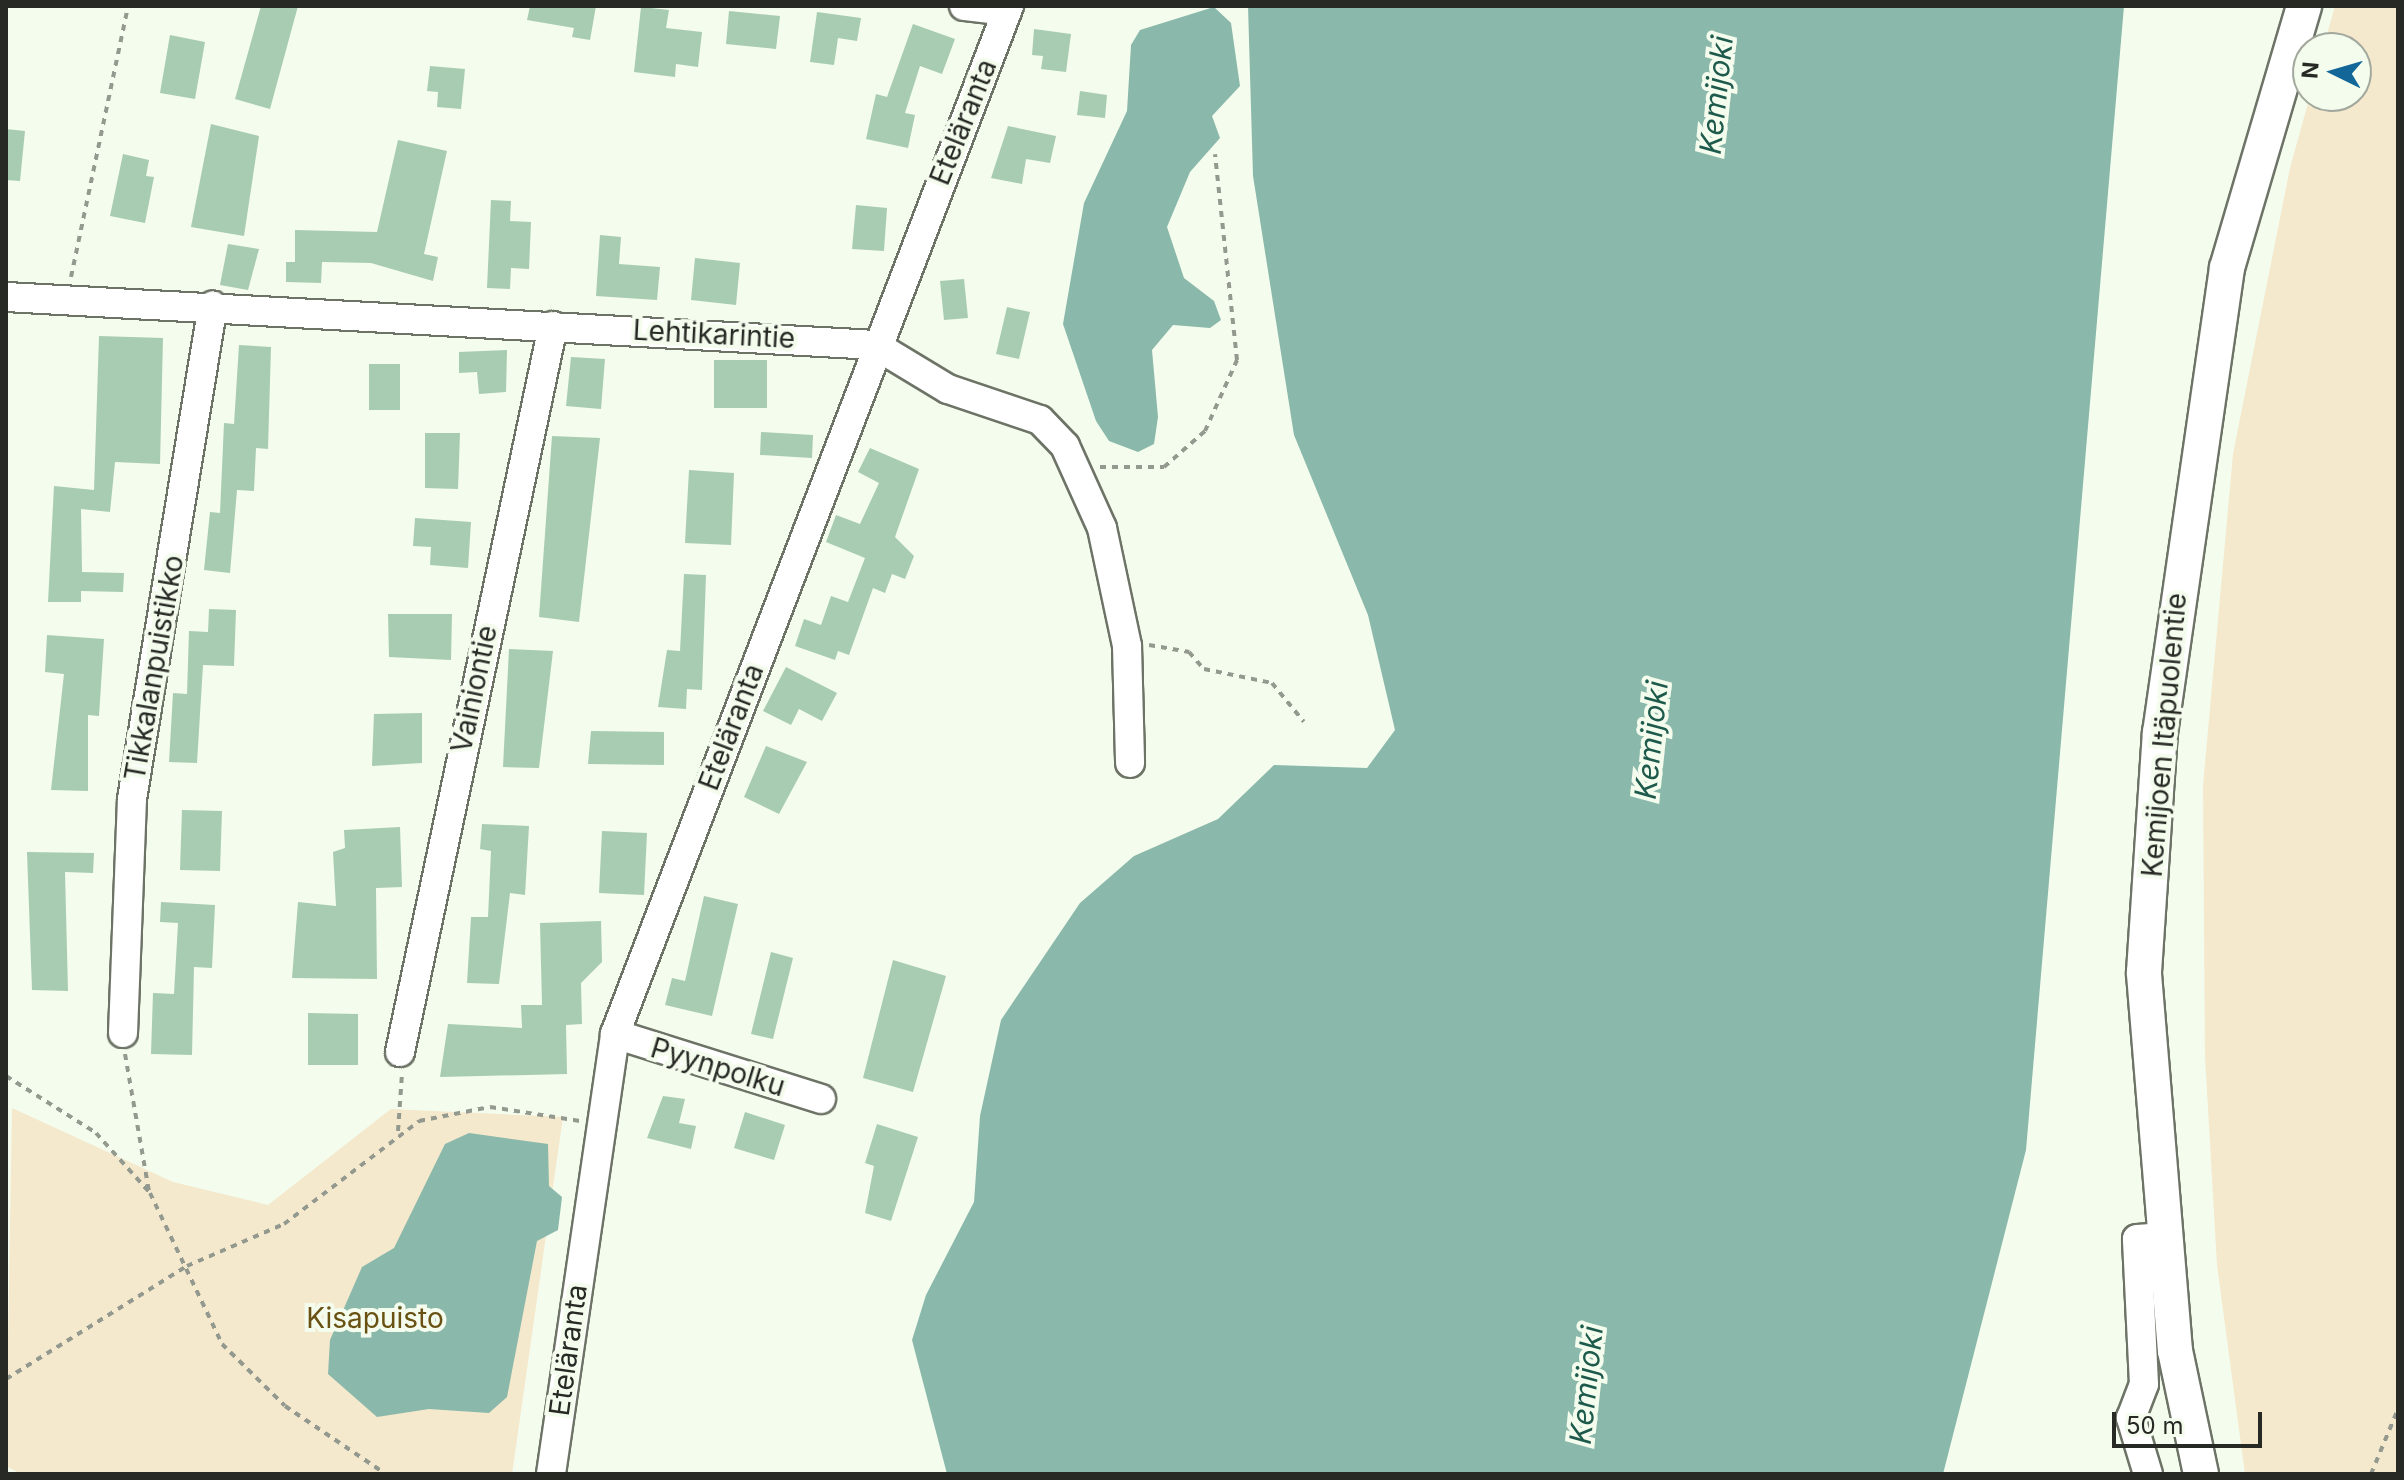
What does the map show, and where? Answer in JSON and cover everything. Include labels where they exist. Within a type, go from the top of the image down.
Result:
[{"type":"main road","name":"Kemijoen Itäpuolentie","points":[[2201,1474],[2175,1351],[2144,972],[2160,733],[2227,268],[2304,6]]},
{"type":"street","points":[[964,6],[1008,8]]},
{"type":"street","name":"Eteläranta","points":[[551,1474],[598,1124],[615,1034],[875,345],[1008,8]]},
{"type":"street","name":"Lehtikarintie","points":[[6,297],[213,306],[875,345],[948,389],[1040,420],[1077,469],[1102,528],[1127,646],[1130,763]]},
{"type":"street","name":"Tikkalanpuistikko","points":[[123,1033],[132,799],[213,306]]},
{"type":"street","name":"Vainiontie","points":[[400,1052],[553,326]]},
{"type":"street","name":"Pyynpolku","points":[[615,1034],[821,1099]]},
{"type":"street","points":[[2148,1474],[2131,1418],[2144,1384],[2137,1239],[2166,1237]]},
{"type":"path","points":[[67,299],[128,6]]},
{"type":"path","points":[[1077,469],[1164,467],[1205,431],[1237,360],[1215,154]]},
{"type":"path","points":[[1127,646],[1164,644],[1189,652],[1204,669],[1272,683],[1304,722]]},
{"type":"path","points":[[123,1033],[150,1193]]},
{"type":"path","points":[[398,1131],[400,1052]]},
{"type":"path","points":[[6,1076],[96,1133],[150,1193],[222,1344],[285,1406],[386,1474]]},
{"type":"path","points":[[6,1379],[187,1266],[284,1224],[398,1131],[490,1107],[598,1124]]},
{"type":"path","points":[[2371,1474],[2398,1409]]},
{"type":"path","points":[[2392,1427],[2398,1430]]},
{"type":"green space","points":[[2335,6],[2398,6],[2398,1474],[2245,1474],[2217,1265],[2205,1056],[2203,786],[2233,454],[2290,168],[2306,112],[2372,112],[2372,32],[2328,32]]},
{"type":"green space","name":"Kisapuisto","points":[[12,1108],[173,1182],[268,1205],[391,1109],[563,1117],[512,1474],[21,1474],[6,1466]]},
{"type":"water","name":"Kemijoki","points":[[1248,6],[2124,6],[2026,1150],[1943,1474],[947,1474],[912,1340],[926,1295],[974,1202],[980,1116],[1001,1020],[1080,903],[1134,856],[1218,819],[1274,765],[1367,768],[1395,730],[1368,615],[1294,435],[1253,176]]},
{"type":"water","points":[[1214,7],[1231,23],[1240,86],[1212,116],[1220,138],[1190,172],[1167,227],[1184,278],[1214,301],[1221,320],[1210,328],[1173,325],[1152,350],[1158,417],[1154,444],[1138,452],[1109,441],[1096,421],[1063,324],[1084,203],[1127,111],[1131,45],[1140,30]]},
{"type":"water","points":[[469,1133],[548,1144],[549,1186],[562,1197],[558,1230],[537,1241],[507,1397],[489,1413],[429,1409],[377,1417],[328,1374],[330,1340],[362,1267],[394,1248],[445,1144]]},
{"type":"building","points":[[261,6],[298,6],[270,109],[235,99]]},
{"type":"building","points":[[530,6],[596,6],[590,40],[572,37],[574,28],[527,20]]},
{"type":"building","points":[[641,7],[669,10],[666,28],[702,32],[698,67],[676,64],[675,77],[634,72]]},
{"type":"building","points":[[729,11],[780,16],[776,49],[726,44]]},
{"type":"building","points":[[817,12],[861,18],[857,41],[838,38],[834,65],[810,62]]},
{"type":"building","points":[[913,24],[955,39],[942,74],[920,66],[905,113],[915,115],[908,148],[866,139],[876,94],[887,97]]},
{"type":"building","points":[[1034,29],[1071,34],[1066,72],[1041,69],[1043,56],[1032,55]]},
{"type":"building","points":[[170,35],[205,42],[195,99],[160,93]]},
{"type":"building","points":[[430,66],[465,69],[461,109],[437,107],[438,92],[427,91]]},
{"type":"building","points":[[1080,91],[1107,95],[1105,118],[1077,115]]},
{"type":"building","points":[[211,124],[259,136],[244,236],[191,227]]},
{"type":"building","points":[[1008,126],[1056,136],[1050,163],[1026,159],[1022,184],[991,178]]},
{"type":"building","points":[[6,129],[25,131],[20,181],[6,180]]},
{"type":"building","points":[[398,140],[447,151],[424,254],[438,257],[433,281],[371,263],[322,262],[321,283],[286,282],[286,262],[295,262],[295,230],[377,232]]},
{"type":"building","points":[[123,154],[149,160],[146,176],[154,177],[145,223],[110,216]]},
{"type":"building","points":[[491,200],[511,201],[510,221],[531,222],[529,269],[511,268],[510,289],[487,288]]},
{"type":"building","points":[[856,205],[887,208],[884,251],[852,249]]},
{"type":"building","points":[[600,235],[621,237],[619,264],[660,267],[657,300],[596,296]]},
{"type":"building","points":[[228,244],[259,249],[248,290],[220,285]]},
{"type":"building","points":[[695,258],[740,263],[736,305],[691,300]]},
{"type":"building","points":[[964,279],[968,318],[944,320],[940,281]]},
{"type":"building","points":[[1007,307],[1030,312],[1019,359],[996,354]]},
{"type":"building","points":[[99,336],[163,338],[160,464],[115,462],[110,512],[81,509],[82,572],[124,573],[123,592],[81,591],[81,602],[48,602],[54,486],[94,490]]},
{"type":"building","points":[[239,345],[271,347],[268,449],[256,448],[254,491],[237,490],[230,573],[204,570],[210,512],[220,513],[224,423],[234,424]]},
{"type":"building","points":[[507,350],[506,392],[479,394],[477,372],[459,373],[459,352]]},
{"type":"building","points":[[571,357],[605,359],[601,409],[566,406]]},
{"type":"building","points":[[714,360],[767,360],[767,408],[714,408]]},
{"type":"building","points":[[369,364],[400,364],[400,410],[369,410]]},
{"type":"building","points":[[761,432],[813,435],[812,458],[760,455]]},
{"type":"building","points":[[425,433],[460,433],[458,489],[425,488]]},
{"type":"building","points":[[552,436],[600,438],[579,622],[539,617]]},
{"type":"building","points":[[870,448],[919,469],[895,537],[914,556],[905,579],[892,574],[885,593],[873,588],[849,655],[838,651],[835,660],[795,646],[804,619],[821,625],[831,596],[848,602],[865,558],[826,542],[836,515],[860,524],[879,483],[858,472]]},
{"type":"building","points":[[689,470],[734,473],[731,545],[685,543]]},
{"type":"building","points":[[415,518],[471,522],[468,568],[430,565],[431,547],[413,546]]},
{"type":"building","points":[[684,574],[706,575],[702,690],[687,689],[686,709],[658,707],[667,650],[680,651]]},
{"type":"building","points":[[209,609],[236,610],[234,666],[203,665],[197,763],[169,762],[173,693],[187,694],[189,631],[208,632]]},
{"type":"building","points":[[388,614],[452,614],[451,660],[389,657]]},
{"type":"building","points":[[47,635],[104,639],[99,716],[88,715],[88,791],[51,790],[64,674],[45,672]]},
{"type":"building","points":[[509,649],[553,651],[539,768],[503,767]]},
{"type":"building","points":[[786,667],[837,693],[822,721],[799,709],[791,725],[763,711]]},
{"type":"building","points":[[422,713],[422,763],[372,766],[374,714]]},
{"type":"building","points":[[591,731],[664,732],[664,765],[588,764]]},
{"type":"building","points":[[766,746],[807,762],[779,814],[744,797]]},
{"type":"building","points":[[182,810],[222,811],[220,871],[180,870]]},
{"type":"building","points":[[482,824],[529,826],[525,895],[510,893],[499,984],[467,983],[471,917],[488,917],[491,851],[480,849]]},
{"type":"building","points":[[400,827],[402,887],[376,888],[377,979],[292,978],[298,902],[336,906],[333,852],[345,848],[344,830]]},
{"type":"building","points":[[602,831],[647,833],[644,895],[599,893]]},
{"type":"building","points":[[27,852],[94,853],[93,873],[65,872],[68,991],[32,990]]},
{"type":"building","points":[[704,896],[738,904],[712,1016],[665,1005],[672,978],[685,981]]},
{"type":"building","points":[[161,902],[215,905],[212,968],[194,967],[192,1055],[151,1054],[153,993],[174,994],[178,923],[160,922]]},
{"type":"building","points":[[601,921],[602,962],[581,983],[582,1024],[566,1025],[567,1074],[440,1077],[448,1024],[522,1028],[521,1005],[542,1005],[540,923]]},
{"type":"building","points":[[771,952],[793,958],[773,1039],[751,1034]]},
{"type":"building","points":[[893,960],[946,976],[913,1092],[863,1078]]},
{"type":"building","points":[[308,1013],[358,1014],[358,1065],[308,1065]]},
{"type":"building","points":[[663,1096],[685,1099],[679,1123],[696,1126],[691,1149],[647,1138]]},
{"type":"building","points":[[745,1112],[785,1125],[774,1160],[734,1148]]},
{"type":"building","points":[[877,1124],[918,1137],[891,1221],[865,1213],[874,1166],[865,1163]]}]
